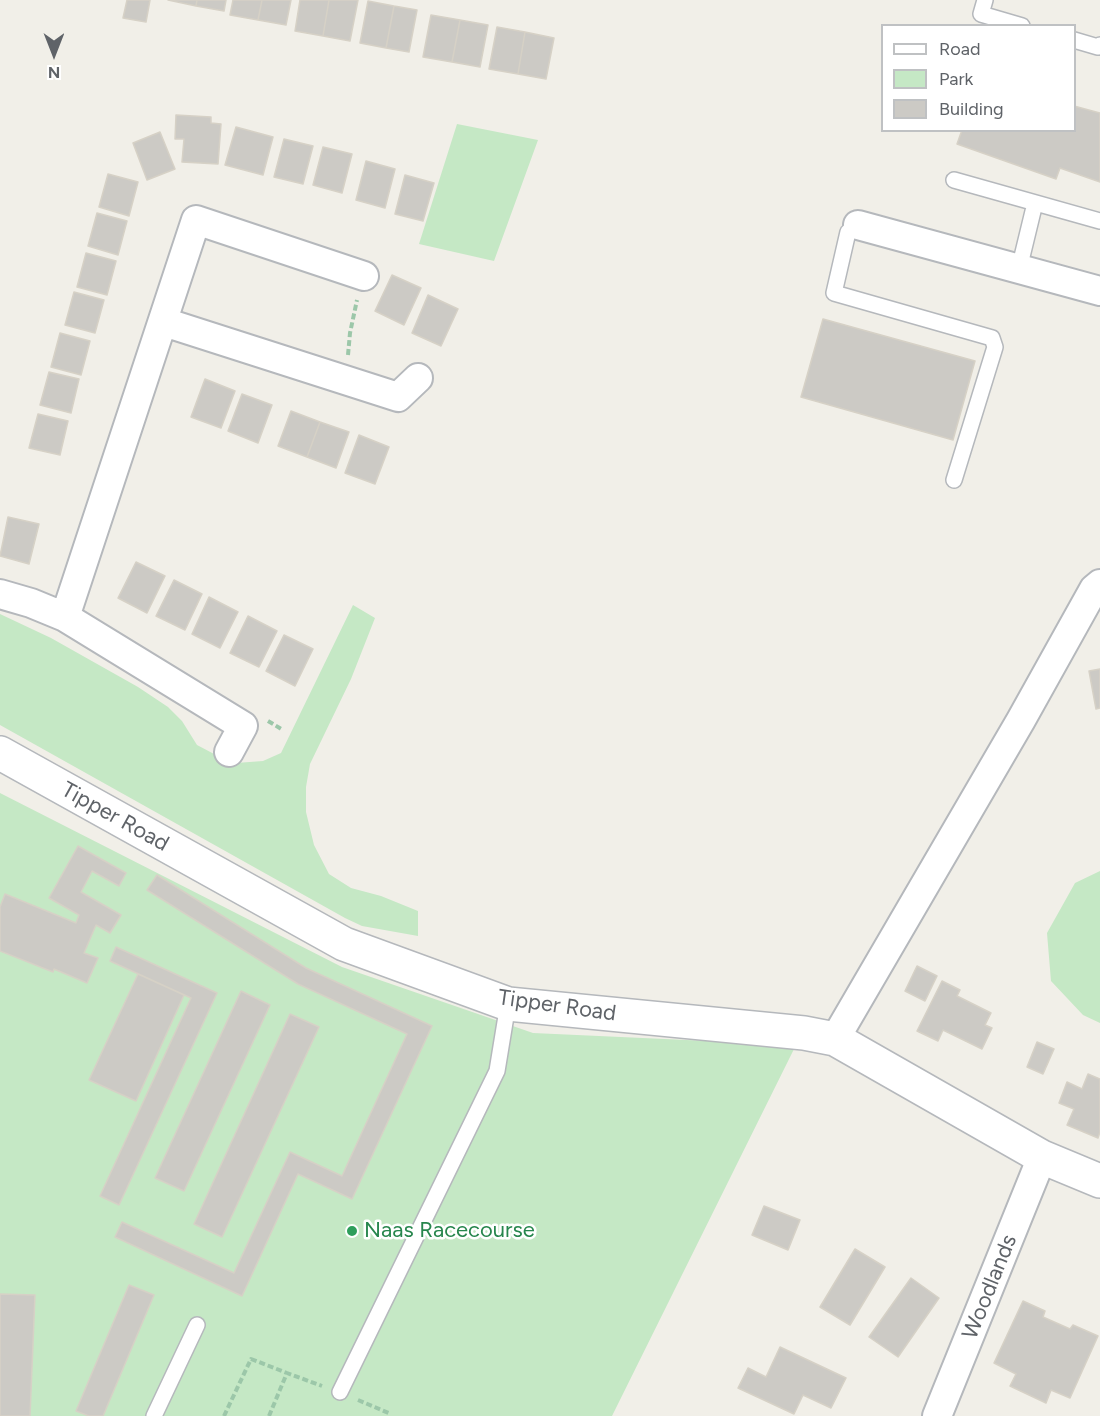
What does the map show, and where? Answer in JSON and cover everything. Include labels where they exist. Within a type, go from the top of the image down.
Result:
[{"type":"street","points":[[65,617],[196,220],[364,276]]},
{"type":"street","points":[[858,225],[1100,291]]},
{"type":"street","points":[[164,322],[398,397],[418,378]]},
{"type":"street","points":[[835,1039],[1021,720],[1094,589],[1100,584]]},
{"type":"street","points":[[0,594],[31,603],[65,617],[243,726],[229,752]]},
{"type":"street","name":"Tipper Road","points":[[0,753],[344,944],[508,1004],[804,1033],[835,1039],[1042,1157],[1100,1181]]},
{"type":"street","name":"Woodlands","points":[[937,1416],[1042,1157]]},
{"type":"lane","points":[[985,0],[981,14],[1015,24]]},
{"type":"lane","points":[[1076,41],[1098,47],[1100,45]]},
{"type":"lane","points":[[954,180],[1100,221]]},
{"type":"lane","points":[[1019,269],[1035,203]]},
{"type":"lane","points":[[858,225],[848,232],[834,293],[992,338],[995,347],[954,480]]},
{"type":"lane","points":[[340,1392],[497,1071],[508,1004]]},
{"type":"lane","points":[[154,1416],[197,1325]]},
{"type":"path","points":[[353,362],[348,354],[350,333],[364,276]]},
{"type":"path","points":[[224,1416],[251,1359],[340,1392]]},
{"type":"path","points":[[269,1416],[287,1373]]},
{"type":"path","points":[[390,1416],[391,1414],[397,1416]]},
{"type":"green space","points":[[457,124],[538,140],[494,261],[419,244]]},
{"type":"green space","points":[[353,605],[375,618],[351,679],[310,764],[306,787],[306,812],[314,845],[329,874],[351,888],[381,896],[418,911],[418,936],[362,926],[345,918],[0,725],[0,614],[51,638],[138,687],[168,707],[182,721],[197,745],[236,763],[263,761],[281,753]]},
{"type":"green space","name":"Naas Racecourse","points":[[0,793],[342,967],[533,1033],[796,1045],[612,1416],[0,1416]]},
{"type":"green space","points":[[1100,871],[1100,1023],[1083,1015],[1051,981],[1047,933],[1075,883]]},
{"type":"building","points":[[127,0],[150,0],[146,22],[123,18]]},
{"type":"building","points":[[168,0],[197,0],[196,6]]},
{"type":"building","points":[[197,0],[226,0],[224,11],[196,6]]},
{"type":"building","points":[[233,0],[262,0],[258,20],[230,15]]},
{"type":"building","points":[[262,0],[291,0],[286,25],[258,20]]},
{"type":"building","points":[[300,0],[329,0],[323,36],[295,31]]},
{"type":"building","points":[[329,0],[358,0],[350,41],[323,36]]},
{"type":"building","points":[[368,1],[394,6],[386,48],[360,43]]},
{"type":"building","points":[[394,6],[417,10],[409,52],[386,48]]},
{"type":"building","points":[[431,15],[460,20],[452,62],[423,57]]},
{"type":"building","points":[[460,20],[488,25],[480,67],[452,62]]},
{"type":"building","points":[[497,27],[525,32],[518,74],[489,69]]},
{"type":"building","points":[[525,32],[554,38],[546,79],[518,74]]},
{"type":"building","points":[[1076,107],[1100,113],[1100,182],[1060,168],[1056,179],[957,144],[961,132],[1076,132]]},
{"type":"building","points":[[176,115],[211,117],[211,123],[221,124],[218,164],[182,162],[184,139],[175,139]]},
{"type":"building","points":[[236,127],[273,137],[263,175],[225,165]]},
{"type":"building","points":[[160,132],[175,169],[147,180],[133,143]]},
{"type":"building","points":[[284,139],[313,146],[303,184],[274,177]]},
{"type":"building","points":[[323,147],[352,154],[342,193],[313,185]]},
{"type":"building","points":[[366,161],[395,169],[385,208],[356,200]]},
{"type":"building","points":[[108,174],[138,182],[129,216],[99,207]]},
{"type":"building","points":[[405,175],[434,183],[423,221],[395,214]]},
{"type":"building","points":[[97,213],[127,221],[118,255],[88,246]]},
{"type":"building","points":[[86,253],[116,261],[107,295],[77,287]]},
{"type":"building","points":[[392,275],[421,288],[404,325],[375,311]]},
{"type":"building","points":[[74,292],[104,300],[95,333],[65,325]]},
{"type":"building","points":[[428,295],[458,309],[441,346],[412,333]]},
{"type":"building","points":[[823,319],[975,361],[953,440],[801,397]]},
{"type":"building","points":[[60,333],[90,341],[81,375],[51,367]]},
{"type":"building","points":[[49,372],[79,379],[71,413],[40,405]]},
{"type":"building","points":[[205,379],[235,391],[221,428],[191,417]]},
{"type":"building","points":[[242,394],[272,405],[258,443],[228,431]]},
{"type":"building","points":[[291,411],[320,422],[307,457],[278,446]]},
{"type":"building","points":[[38,414],[68,421],[60,455],[29,448]]},
{"type":"building","points":[[320,422],[349,432],[336,468],[307,457]]},
{"type":"building","points":[[359,435],[389,447],[375,484],[345,473]]},
{"type":"building","points":[[8,517],[39,524],[29,564],[0,556]]},
{"type":"building","points":[[136,562],[165,576],[147,613],[118,598]]},
{"type":"building","points":[[174,580],[202,594],[185,630],[156,616]]},
{"type":"building","points":[[209,597],[238,612],[220,648],[192,634]]},
{"type":"building","points":[[248,616],[277,631],[259,667],[230,653]]},
{"type":"building","points":[[284,635],[313,649],[295,686],[266,671]]},
{"type":"building","points":[[1100,669],[1100,708],[1096,709],[1089,671]]},
{"type":"building","points":[[78,846],[126,873],[119,886],[92,871],[81,892],[121,915],[110,933],[96,925],[84,953],[98,958],[87,983],[0,951],[0,907],[5,894],[76,923],[79,915],[49,898]]},
{"type":"building","points":[[157,875],[306,968],[432,1026],[352,1199],[298,1174],[242,1296],[115,1237],[122,1222],[234,1273],[290,1152],[342,1176],[407,1034],[298,984],[147,890]]},
{"type":"building","points":[[116,947],[217,993],[119,1205],[100,1196],[191,998],[110,961]]},
{"type":"building","points":[[917,966],[937,976],[925,1001],[905,991]]},
{"type":"building","points":[[138,974],[184,995],[136,1101],[89,1080]]},
{"type":"building","points":[[942,981],[960,990],[957,996],[991,1013],[985,1025],[992,1028],[982,1049],[943,1030],[938,1041],[917,1031]]},
{"type":"building","points":[[241,991],[270,1005],[184,1191],[155,1178]]},
{"type":"building","points":[[290,1014],[319,1027],[222,1237],[194,1224]]},
{"type":"building","points":[[1037,1042],[1054,1049],[1043,1074],[1027,1067]]},
{"type":"building","points":[[1088,1074],[1100,1079],[1098,1138],[1067,1125],[1074,1109],[1059,1103],[1067,1082],[1082,1089]]},
{"type":"building","points":[[764,1206],[800,1220],[788,1250],[752,1235]]},
{"type":"building","points":[[855,1249],[885,1267],[850,1325],[820,1307]]},
{"type":"building","points":[[911,1278],[939,1298],[898,1357],[869,1337]]},
{"type":"building","points":[[129,1285],[154,1295],[103,1416],[89,1416],[76,1411]]},
{"type":"building","points":[[0,1294],[35,1295],[30,1416],[0,1416]]},
{"type":"building","points":[[1023,1301],[1045,1311],[1043,1317],[1070,1329],[1073,1325],[1098,1336],[1070,1398],[1051,1390],[1046,1403],[1010,1386],[1016,1374],[994,1363]]},
{"type":"building","points":[[780,1347],[846,1378],[831,1408],[803,1395],[794,1414],[738,1388],[748,1368],[766,1377]]},
{"type":"place","name":"Naas Racecourse","points":[[352,1231]]}]
